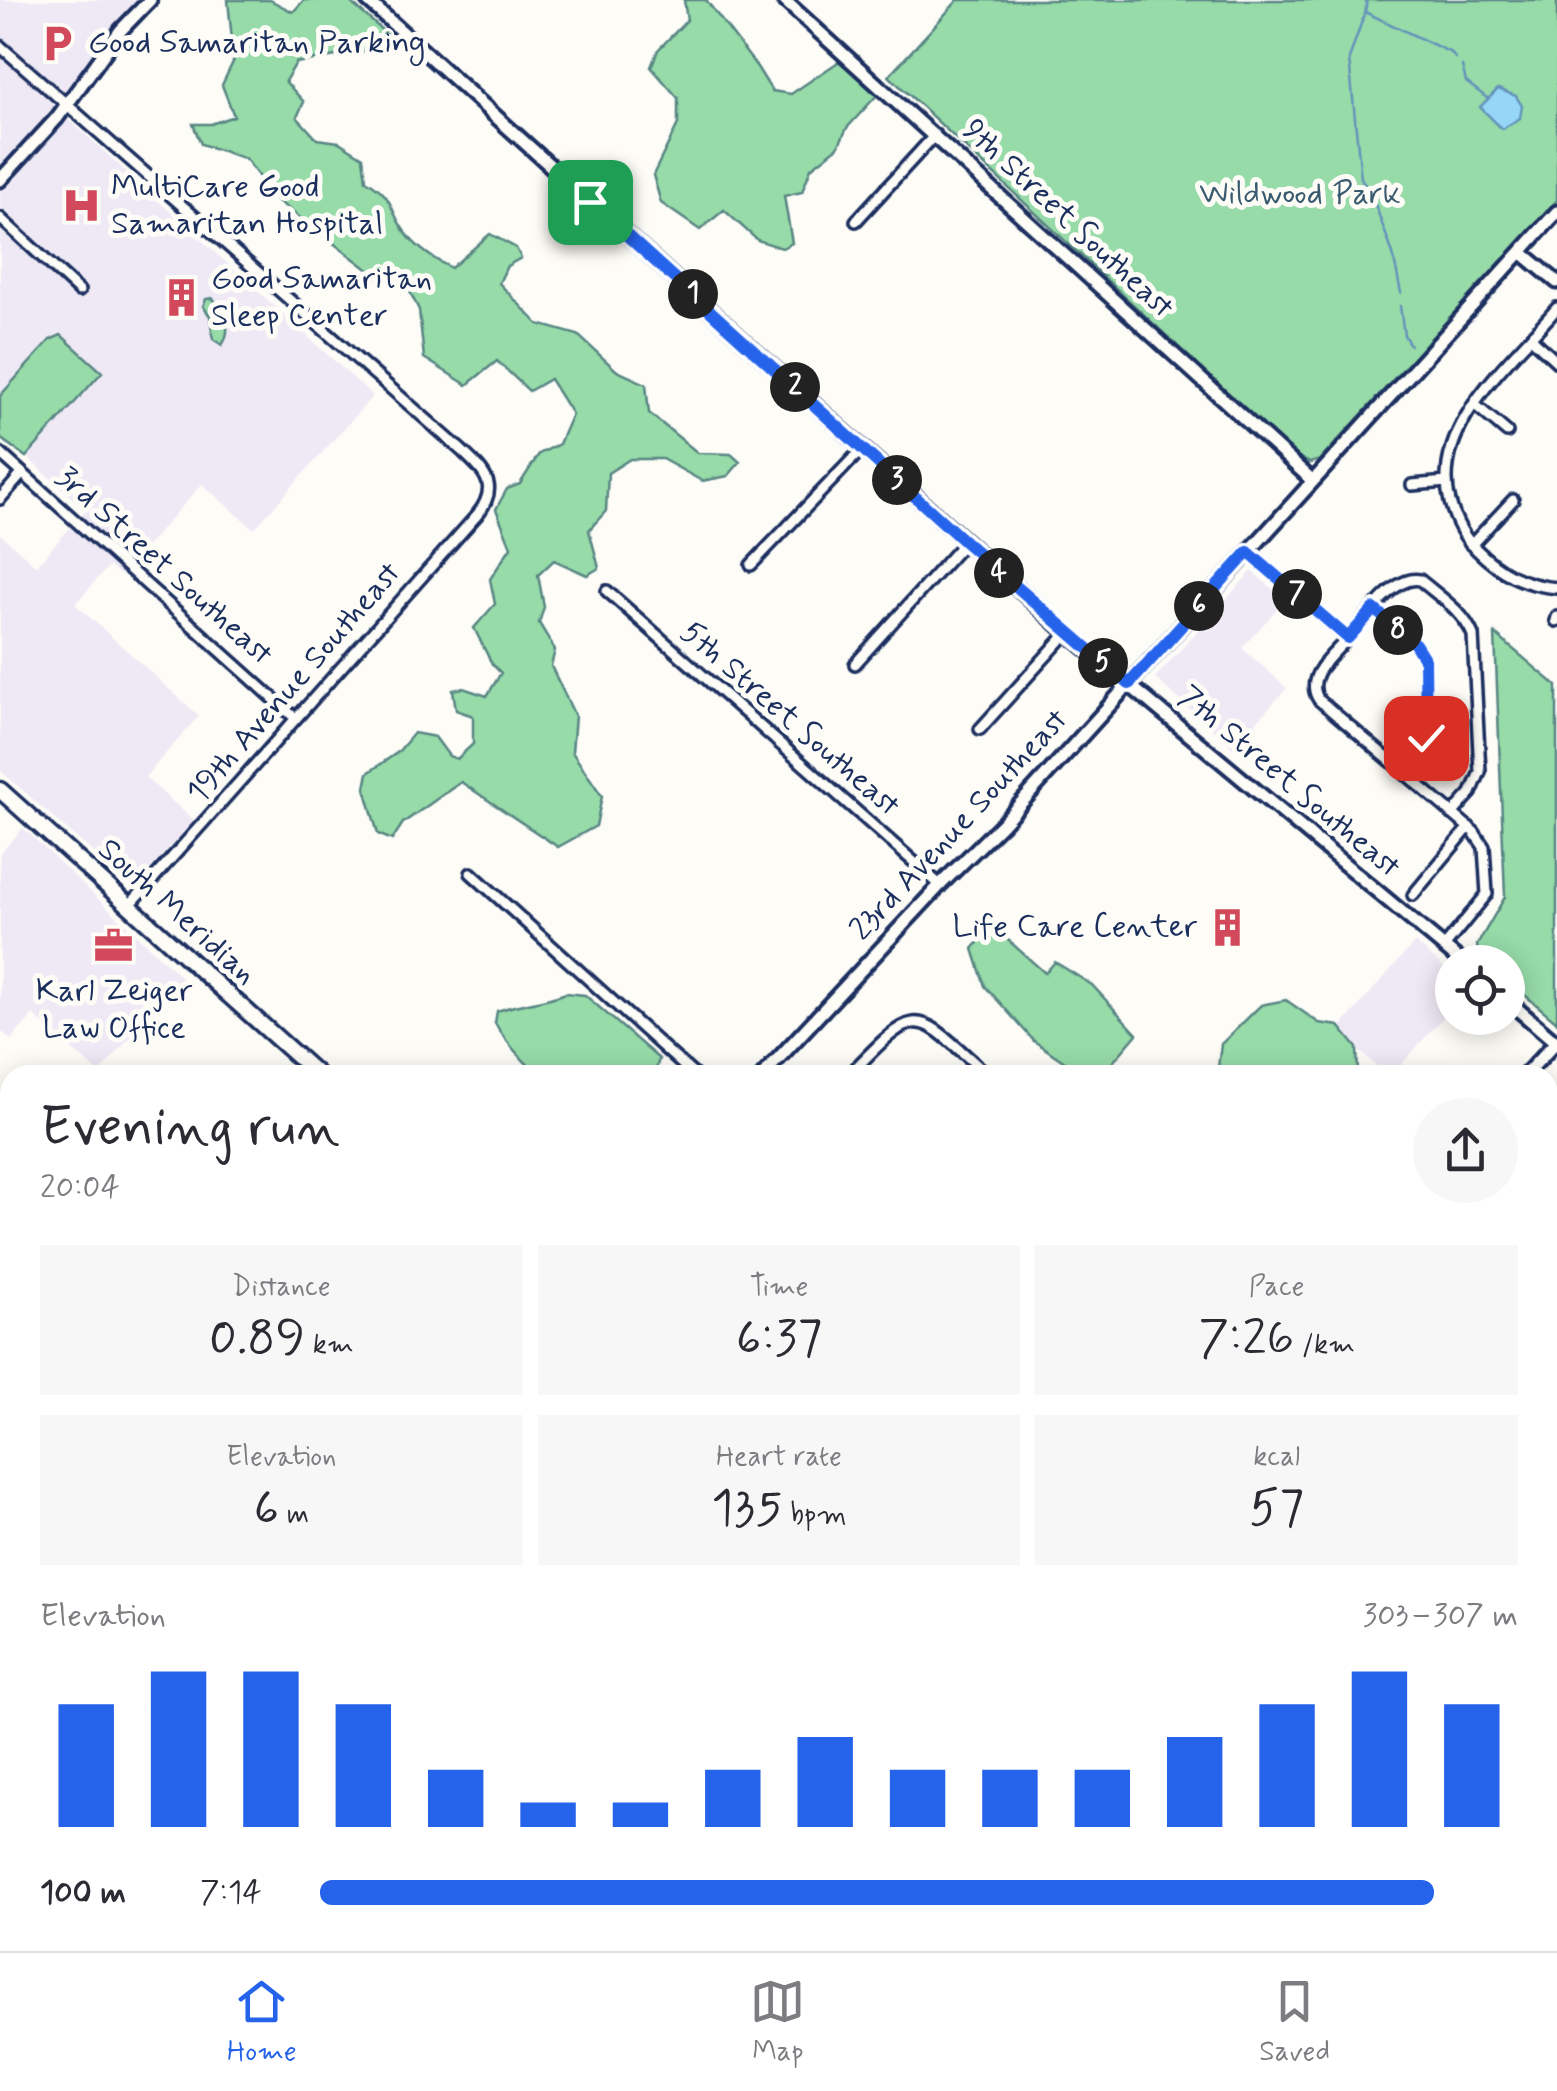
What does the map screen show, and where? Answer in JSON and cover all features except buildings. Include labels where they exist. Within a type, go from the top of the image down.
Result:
[{"type":"main road","name":"South Meridian","points":[[0,790],[307,1065]]},
{"type":"street","points":[[0,180],[66,105],[120,30],[150,0]]},
{"type":"street","name":"7th Street Southeast","points":[[367,0],[1067,633],[1442,945]]},
{"type":"street","name":"9th Street Southeast","points":[[784,0],[1313,481]]},
{"type":"street","points":[[0,46],[66,105]]},
{"type":"street","name":"19th Avenue Southeast","points":[[66,105],[461,450],[482,471],[489,490],[489,497],[476,514],[130,906]]},
{"type":"street","points":[[856,222],[936,135]]},
{"type":"street","name":"23rd Avenue Southeast","points":[[772,1065],[940,884],[1002,824],[1557,212]]},
{"type":"street","points":[[0,218],[79,291]]},
{"type":"street","points":[[1521,252],[1557,282]]},
{"type":"street","points":[[1557,308],[1474,404],[1456,431],[1447,482],[1456,523],[1471,545],[1514,579],[1557,588]]},
{"type":"street","points":[[1531,338],[1557,362]]},
{"type":"street","points":[[1474,404],[1508,432]]},
{"type":"street","points":[[751,565],[862,449]]},
{"type":"street","name":"3rd Street Southeast","points":[[0,453],[294,716]]},
{"type":"street","points":[[0,499],[22,474]]},
{"type":"street","points":[[1412,485],[1447,482]]},
{"type":"street","points":[[1471,545],[1513,500]]},
{"type":"street","points":[[854,664],[965,542]]},
{"type":"street","points":[[1248,552],[1348,638]]},
{"type":"street","points":[[1446,945],[1486,894],[1484,848],[1469,827],[1452,814],[1319,700],[1313,691],[1314,680],[1348,638],[1398,583],[1412,578],[1420,580],[1459,612],[1473,635],[1480,772],[1471,793],[1452,814]]},
{"type":"street","name":"5th Street Southeast","points":[[607,592],[940,884]]},
{"type":"street","points":[[1374,609],[1415,644],[1425,660],[1424,750],[1406,775]]},
{"type":"street","points":[[980,729],[1067,633]]},
{"type":"street","points":[[1413,895],[1469,827]]},
{"type":"street","points":[[471,873],[683,1065]]},
{"type":"street","points":[[1525,1016],[1556,1042],[1534,1065]]},
{"type":"street","points":[[859,1065],[897,1027],[920,1022],[933,1026],[977,1065]]},
{"type":"shaded area","points":[[0,0],[146,0],[53,105],[373,396],[254,529],[202,484],[120,575],[109,566],[75,604],[199,716],[145,777],[194,821],[137,883],[126,882],[0,770],[0,534],[36,566],[86,510],[0,433]]},
{"type":"shaded area","points":[[1252,571],[1285,600],[1242,648],[1287,688],[1233,748],[1155,678]]},
{"type":"shaded area","points":[[23,828],[182,978],[106,1065],[90,1065],[33,1015],[11,1040],[0,1030],[0,854]]},
{"type":"shaded area","points":[[1415,942],[1435,960],[1435,1026],[1401,1065],[1376,1065],[1337,1031]]},
{"type":"green space","points":[[228,0],[270,0],[293,12],[304,0],[348,0],[399,45],[296,63],[285,81],[304,102],[297,117],[317,139],[339,142],[363,157],[366,180],[387,198],[409,238],[439,261],[451,268],[490,234],[516,248],[521,258],[507,266],[499,283],[538,324],[578,335],[617,371],[646,384],[649,413],[698,453],[731,454],[740,462],[728,476],[702,481],[662,459],[630,459],[608,473],[606,511],[589,530],[599,568],[587,575],[554,560],[538,575],[544,607],[539,623],[555,650],[551,666],[575,716],[572,752],[602,796],[596,826],[558,847],[461,782],[403,823],[392,840],[378,834],[365,788],[368,773],[398,752],[414,733],[435,737],[449,756],[457,759],[473,744],[473,716],[456,710],[453,690],[463,688],[487,696],[501,673],[492,664],[474,628],[495,604],[490,579],[511,547],[496,509],[507,489],[520,484],[539,454],[559,444],[572,414],[550,379],[529,391],[497,361],[467,385],[424,358],[419,310],[408,288],[382,280],[274,198],[246,159],[201,144],[193,124],[211,124],[234,116],[222,85],[234,60]]},
{"type":"green space","points":[[684,0],[706,0],[772,91],[791,94],[841,60],[877,95],[847,128],[838,147],[811,168],[802,192],[784,196],[792,243],[782,248],[757,240],[724,210],[700,230],[661,203],[653,175],[678,124],[678,98],[651,67],[658,50],[687,20]]},
{"type":"green space","name":"Wildwood Park","points":[[958,0],[1557,0],[1557,200],[1320,460],[1310,463],[1294,455],[889,76]]},
{"type":"green space","points":[[212,298],[226,320],[227,333],[222,345],[213,339],[210,316],[203,306],[206,299]]},
{"type":"green space","points":[[61,335],[102,372],[26,457],[0,438],[0,396],[50,340]]},
{"type":"green space","points":[[1495,634],[1557,686],[1557,1022],[1525,995],[1525,945],[1477,945],[1505,897]]},
{"type":"green space","points":[[999,932],[1045,973],[1055,962],[1092,985],[1137,1034],[1111,1065],[1069,1065],[1034,1041],[985,986],[973,949],[985,934]]},
{"type":"green space","points":[[566,993],[585,995],[659,1059],[657,1065],[529,1065],[499,1030],[495,1023],[497,1011]]},
{"type":"green space","points":[[1286,1000],[1319,1023],[1339,1026],[1357,1048],[1358,1065],[1218,1065],[1221,1044],[1261,1005]]},
{"type":"water","points":[[1498,89],[1516,96],[1522,106],[1520,118],[1502,129],[1480,107]]},
{"type":"waterway","points":[[1367,0],[1365,12],[1455,58]]},
{"type":"waterway","points":[[1365,12],[1349,59],[1361,178],[1372,196],[1393,254],[1401,293]]},
{"type":"waterway","points":[[1462,66],[1466,82],[1487,98]]},
{"type":"waterway","points":[[1400,306],[1404,335],[1410,345]]},
{"type":"place","name":"Good Samaritan Parking","points":[[58,43]]},
{"type":"place","name":"MultiCare Good Samaritan Hospital","points":[[81,205]]},
{"type":"place","name":"Good Samaritan Sleep Center","points":[[181,297]]},
{"type":"place","name":"Life Care Center","points":[[1227,927]]},
{"type":"place","name":"Karl Zeiger Law Office","points":[[114,946]]},
{"type":"route","points":[[590,202],[965,542],[1129,684],[1248,552],[1348,638],[1374,609],[1415,644],[1425,660],[1426,738]]}]
